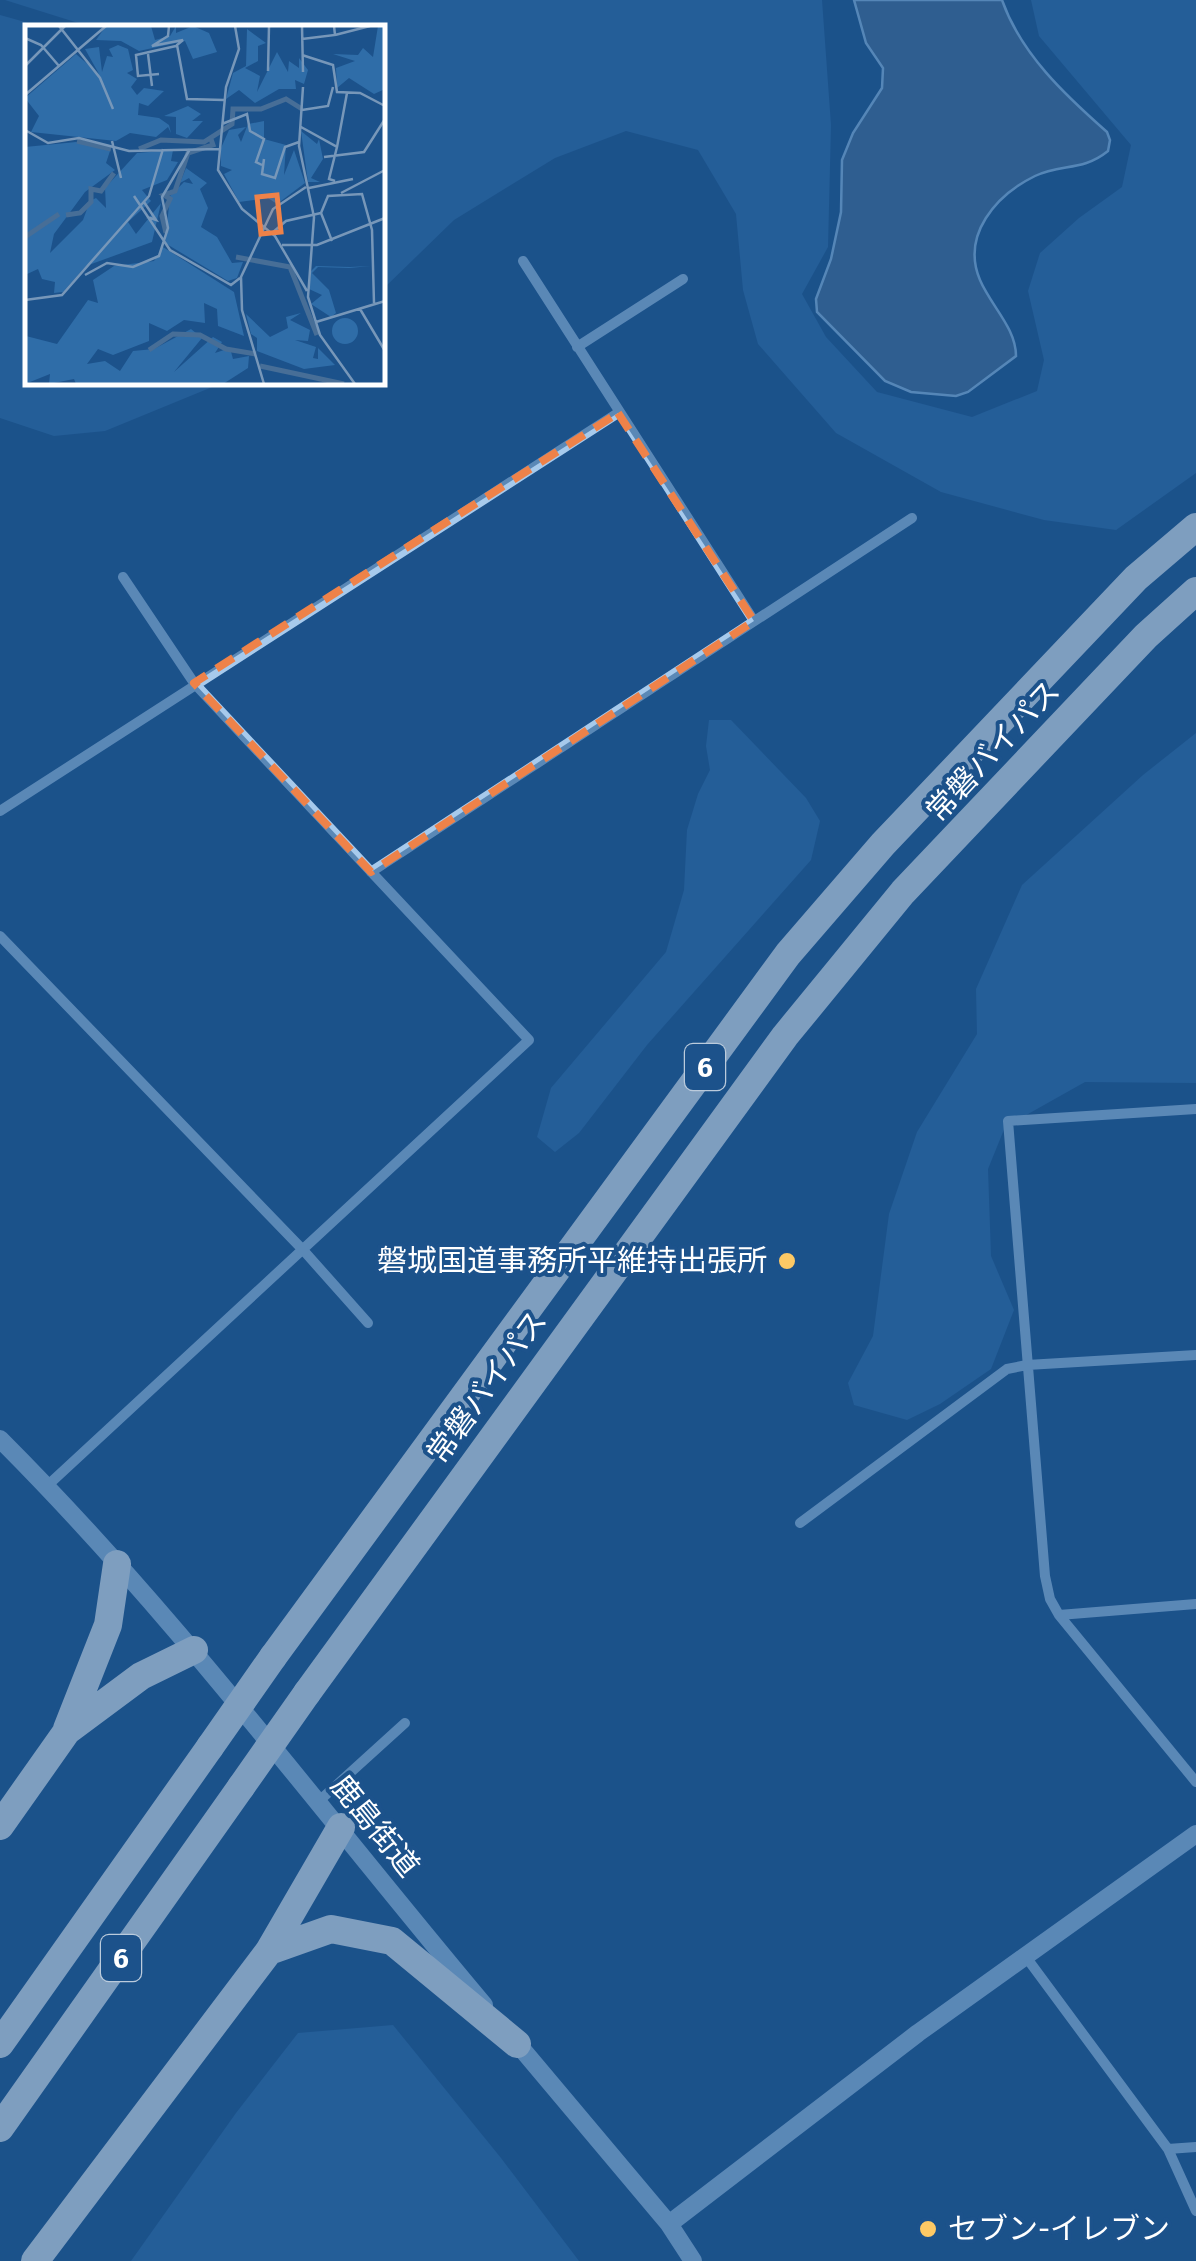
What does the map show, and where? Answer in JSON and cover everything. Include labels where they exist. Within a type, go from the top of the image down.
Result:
[{"type":"highway","name":"常磐バイパス","points":[[0,2044],[272,1658],[788,954],[883,844],[1123,592],[1196,527]]},
{"type":"highway","name":"常磐バイパス","points":[[0,2128],[307,1693],[785,1036],[903,892],[1146,636],[1196,591]]},
{"type":"highway","points":[[0,1826],[67,1731],[108,1625],[117,1564]]},
{"type":"highway","points":[[67,1731],[141,1676],[194,1650]]},
{"type":"highway","points":[[36,2261],[269,1951],[341,1827]]},
{"type":"highway","points":[[269,1951],[331,1928],[392,1941],[517,2044]]},
{"type":"street","points":[[523,261],[754,621]]},
{"type":"street","points":[[577,347],[683,280]]},
{"type":"street","points":[[0,810],[618,413]]},
{"type":"street","points":[[371,872],[912,518]]},
{"type":"street","points":[[47,1486],[529,1040],[194,684],[123,578]]},
{"type":"street","points":[[0,936],[304,1251],[368,1323]]},
{"type":"street","points":[[1196,1109],[1008,1121],[1050,1599],[1196,1782]]},
{"type":"street","points":[[800,1523],[1007,1370],[1028,1365],[1196,1355]]},
{"type":"street","name":"鹿島街道","points":[[0,1439],[194,1650],[668,2224],[692,2261]]},
{"type":"street","points":[[1059,1615],[1196,1604]]},
{"type":"street","points":[[319,1801],[406,1723]]},
{"type":"street","points":[[668,2224],[918,2033],[1196,1834]]},
{"type":"street","points":[[1026,1957],[1168,2149],[1196,2210]]},
{"type":"street","points":[[1168,2149],[1196,2147]]},
{"type":"highlighted area","points":[[618,413],[754,621],[371,872],[194,683]]},
{"type":"shaded area","points":[[5,0],[822,0],[831,125],[828,247],[802,294],[826,337],[877,392],[972,417],[1037,391],[1044,360],[1028,291],[1040,253],[1122,187],[1131,145],[1039,36],[1031,0],[1196,0],[1196,473],[1116,530],[1044,520],[941,492],[836,433],[758,344],[743,290],[736,214],[698,150],[626,131],[555,158],[454,220],[385,287],[385,25],[85,25]]},
{"type":"shaded area","points":[[854,0],[1002,0],[1032,56],[1107,132],[1110,140],[1108,151],[1098,158],[1045,172],[1021,184],[995,205],[986,218],[975,247],[975,263],[985,290],[1012,336],[1016,356],[968,392],[956,396],[911,392],[885,381],[817,312],[816,299],[831,259],[841,212],[842,160],[853,133],[882,88],[883,68],[866,43]]},
{"type":"shaded area","points":[[0,15],[36,25],[25,25],[25,385],[217,385],[105,431],[54,436],[0,418]]},
{"type":"shaded area","points":[[709,720],[731,720],[806,798],[820,821],[811,860],[647,1045],[579,1133],[555,1152],[537,1137],[551,1088],[666,952],[684,890],[687,830],[710,770],[706,746]]},
{"type":"shaded area","points":[[1196,733],[1196,1083],[1085,1082],[1005,1127],[988,1169],[991,1256],[1014,1310],[991,1369],[940,1404],[907,1420],[854,1405],[848,1383],[873,1336],[889,1214],[917,1132],[977,1034],[976,989],[1022,885],[1143,775]]},
{"type":"shaded area","points":[[393,2025],[579,2261],[131,2261],[298,2033]]},
{"type":"place","name":"磐城国道事務所平維持出張所","points":[[787,1261]]},
{"type":"place","name":"セブン-イレブン","points":[[928,2229]]}]
